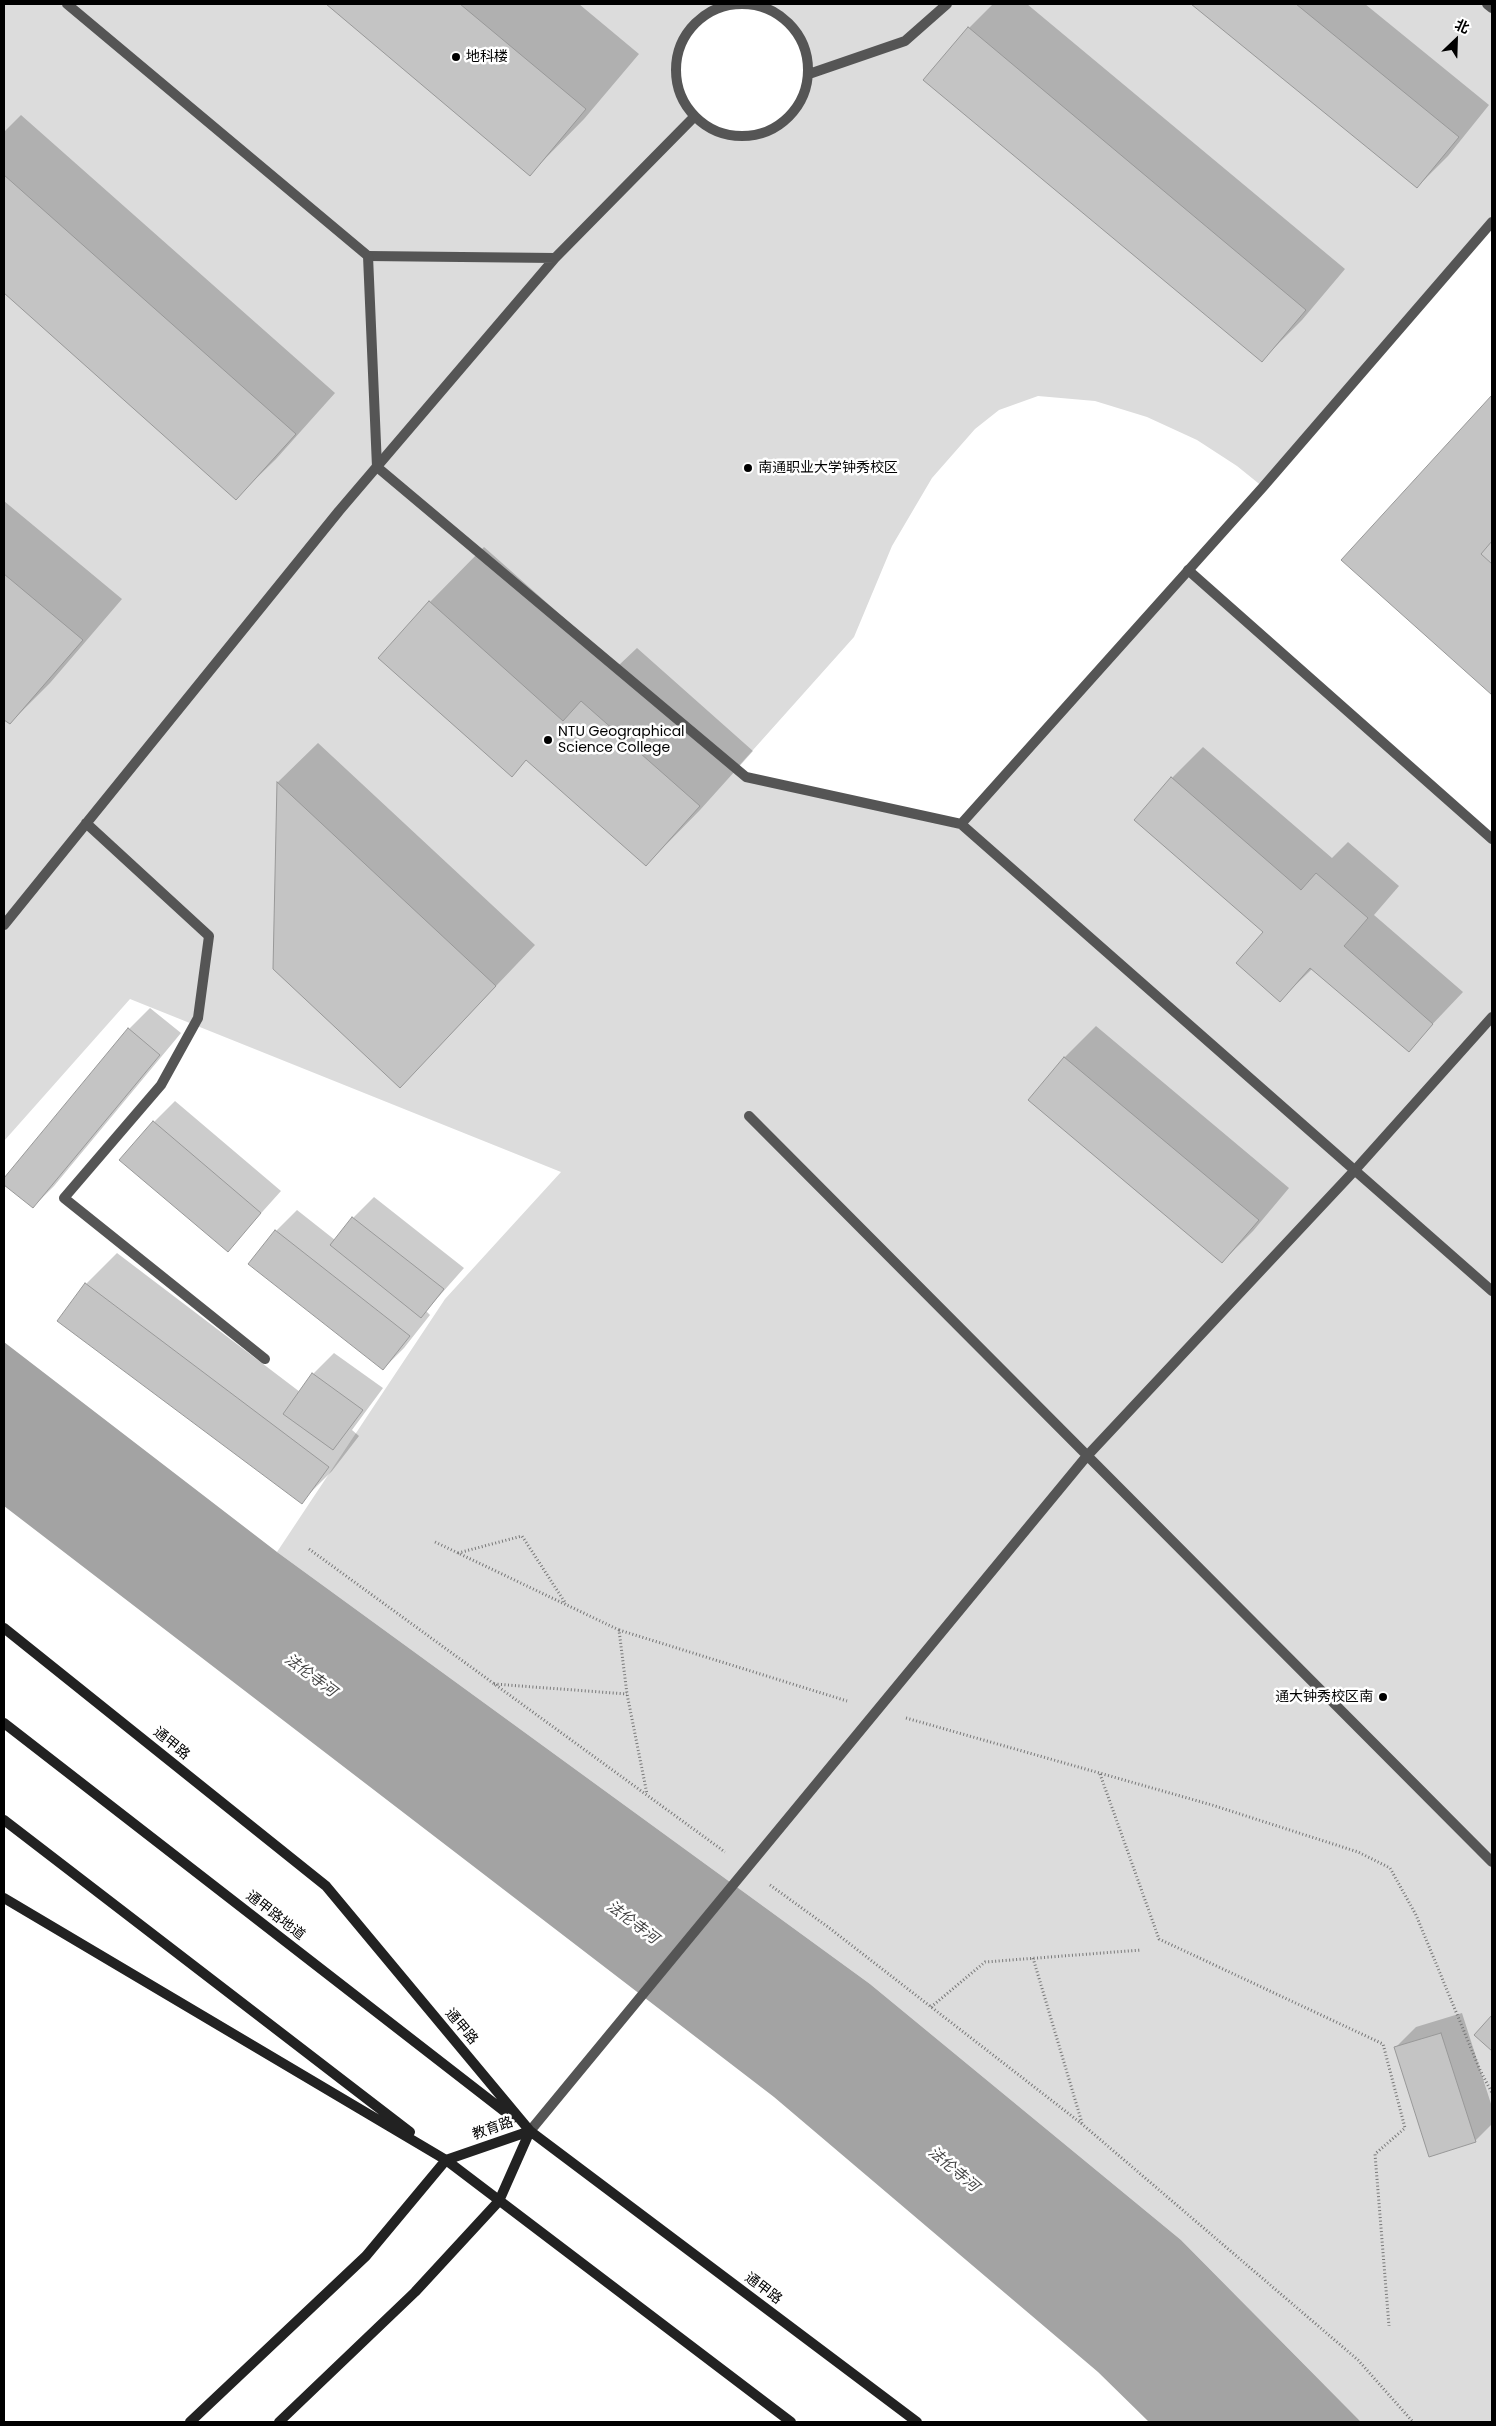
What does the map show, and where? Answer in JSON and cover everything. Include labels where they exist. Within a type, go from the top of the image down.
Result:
[{"type":"main road","name":"通甲路","points":[[4,1628],[326,1886],[530,2131],[917,2422]]},
{"type":"main road","name":"通甲路地道","points":[[4,1723],[530,2131]]},
{"type":"main road","points":[[4,1820],[499,2201],[791,2422]]},
{"type":"main road","points":[[4,1898],[446,2160]]},
{"type":"main road","name":"教育路","points":[[446,2160],[530,2131]]},
{"type":"main road","name":"教育路","points":[[279,2422],[415,2292],[499,2201],[530,2131]]},
{"type":"main road","points":[[190,2422],[366,2256],[446,2160]]},
{"type":"street","points":[[67,4],[368,256],[554,258]]},
{"type":"street","points":[[739,4],[760,6],[780,16],[797,31],[806,51],[809,74],[804,95],[792,114],[776,128],[755,136],[732,136],[711,130],[694,117],[681,98],[675,78],[677,56],[684,36],[698,19],[717,6],[739,4]]},
{"type":"street","points":[[809,74],[905,41],[947,4]]},
{"type":"street","points":[[1487,4],[1492,8]]},
{"type":"street","points":[[4,925],[339,511],[554,258],[694,117]]},
{"type":"street","points":[[962,824],[1188,570],[1492,222]]},
{"type":"street","points":[[368,256],[377,467],[746,777],[962,824],[1492,1292]]},
{"type":"street","points":[[1188,570],[1492,839]]},
{"type":"street","points":[[86,823],[209,936],[198,1018],[161,1085],[64,1198],[264,1359]]},
{"type":"street","points":[[530,2131],[1086,1457],[1355,1170],[1492,1016]]},
{"type":"street","points":[[749,1116],[1086,1457],[1492,1862]]},
{"type":"path","points":[[458,1553],[522,1536],[567,1605]]},
{"type":"path","points":[[435,1542],[619,1630],[848,1701]]},
{"type":"path","points":[[309,1549],[733,1858]]},
{"type":"path","points":[[619,1630],[627,1694],[647,1795]]},
{"type":"path","points":[[494,1684],[627,1694]]},
{"type":"path","points":[[904,1717],[1212,1805],[1358,1852],[1390,1868],[1416,1915],[1480,2070],[1492,2093]]},
{"type":"path","points":[[1100,1773],[1159,1939],[1383,2044],[1405,2128],[1375,2154],[1389,2326]]},
{"type":"path","points":[[765,1881],[1082,2124],[1358,2360],[1413,2422]]},
{"type":"path","points":[[930,2007],[985,1962],[1141,1950]]},
{"type":"path","points":[[1033,1958],[1082,2124]]},
{"type":"shaded area","name":"南通职业大学钟秀校区","points":[[4,4],[739,4],[1492,4],[1492,222],[1263,487],[1237,466],[1197,440],[1147,417],[1095,401],[1038,396],[999,410],[975,429],[932,478],[892,546],[854,637],[736,769],[746,777],[962,824],[1188,570],[1492,839],[1492,2422],[1361,2422],[1181,2240],[870,1984],[277,1552],[445,1299],[561,1172],[130,999],[4,1141]],"holes":[[[739,4],[760,6],[781,16],[797,31],[806,51],[809,74],[804,95],[792,114],[776,128],[755,136],[732,136],[711,130],[694,117],[681,99],[675,78],[677,56],[684,36],[698,19],[717,8]]]},
{"type":"water","name":"法伦寺河","points":[[4,1342],[277,1552],[870,1984],[1181,2240],[1361,2422],[1149,2422],[1098,2372],[774,2097],[4,1506]]},
{"type":"building","name":"地科楼","points":[[326,4],[460,4],[586,109],[530,176]]},
{"type":"building","points":[[1191,4],[1296,4],[1459,137],[1417,188]]},
{"type":"building","points":[[968,27],[1306,310],[1262,362],[923,80]]},
{"type":"building","points":[[4,175],[296,434],[236,500],[4,293]]},
{"type":"building","points":[[1492,395],[1492,541],[1481,554],[1492,564],[1492,695],[1341,560]]},
{"type":"building","points":[[4,574],[83,640],[10,724],[4,720]]},
{"type":"building","name":"NTU Geographical Science College","points":[[429,601],[563,721],[581,701],[700,806],[646,866],[526,760],[512,777],[378,658]]},
{"type":"building","points":[[1171,777],[1301,890],[1316,873],[1368,918],[1344,946],[1433,1024],[1409,1052],[1310,968],[1280,1002],[1236,963],[1263,932],[1134,820]]},
{"type":"building","points":[[277,782],[496,986],[400,1088],[273,969]]},
{"type":"building","points":[[128,1028],[160,1055],[33,1208],[4,1185],[4,1178]]},
{"type":"building","points":[[1064,1057],[1259,1220],[1222,1263],[1028,1100]]},
{"type":"building","points":[[153,1121],[261,1213],[228,1252],[119,1160]]},
{"type":"building","points":[[352,1217],[444,1289],[421,1318],[330,1245]]},
{"type":"building","points":[[275,1230],[410,1336],[383,1370],[248,1264]]},
{"type":"building","points":[[85,1283],[329,1467],[302,1504],[57,1321]]},
{"type":"building","points":[[312,1373],[363,1410],[333,1450],[283,1414]]},
{"type":"building","points":[[1492,2015],[1492,2051],[1474,2035]]},
{"type":"building","points":[[1441,2033],[1476,2142],[1429,2157],[1394,2047]]},
{"type":"place","name":"地科楼","points":[[456,57]]},
{"type":"place","name":"南通职业大学钟秀校区","points":[[748,468]]},
{"type":"place","name":"NTU Geographical Science College","points":[[548,740]]},
{"type":"place","name":"通大钟秀校区南","points":[[1383,1697]]}]
